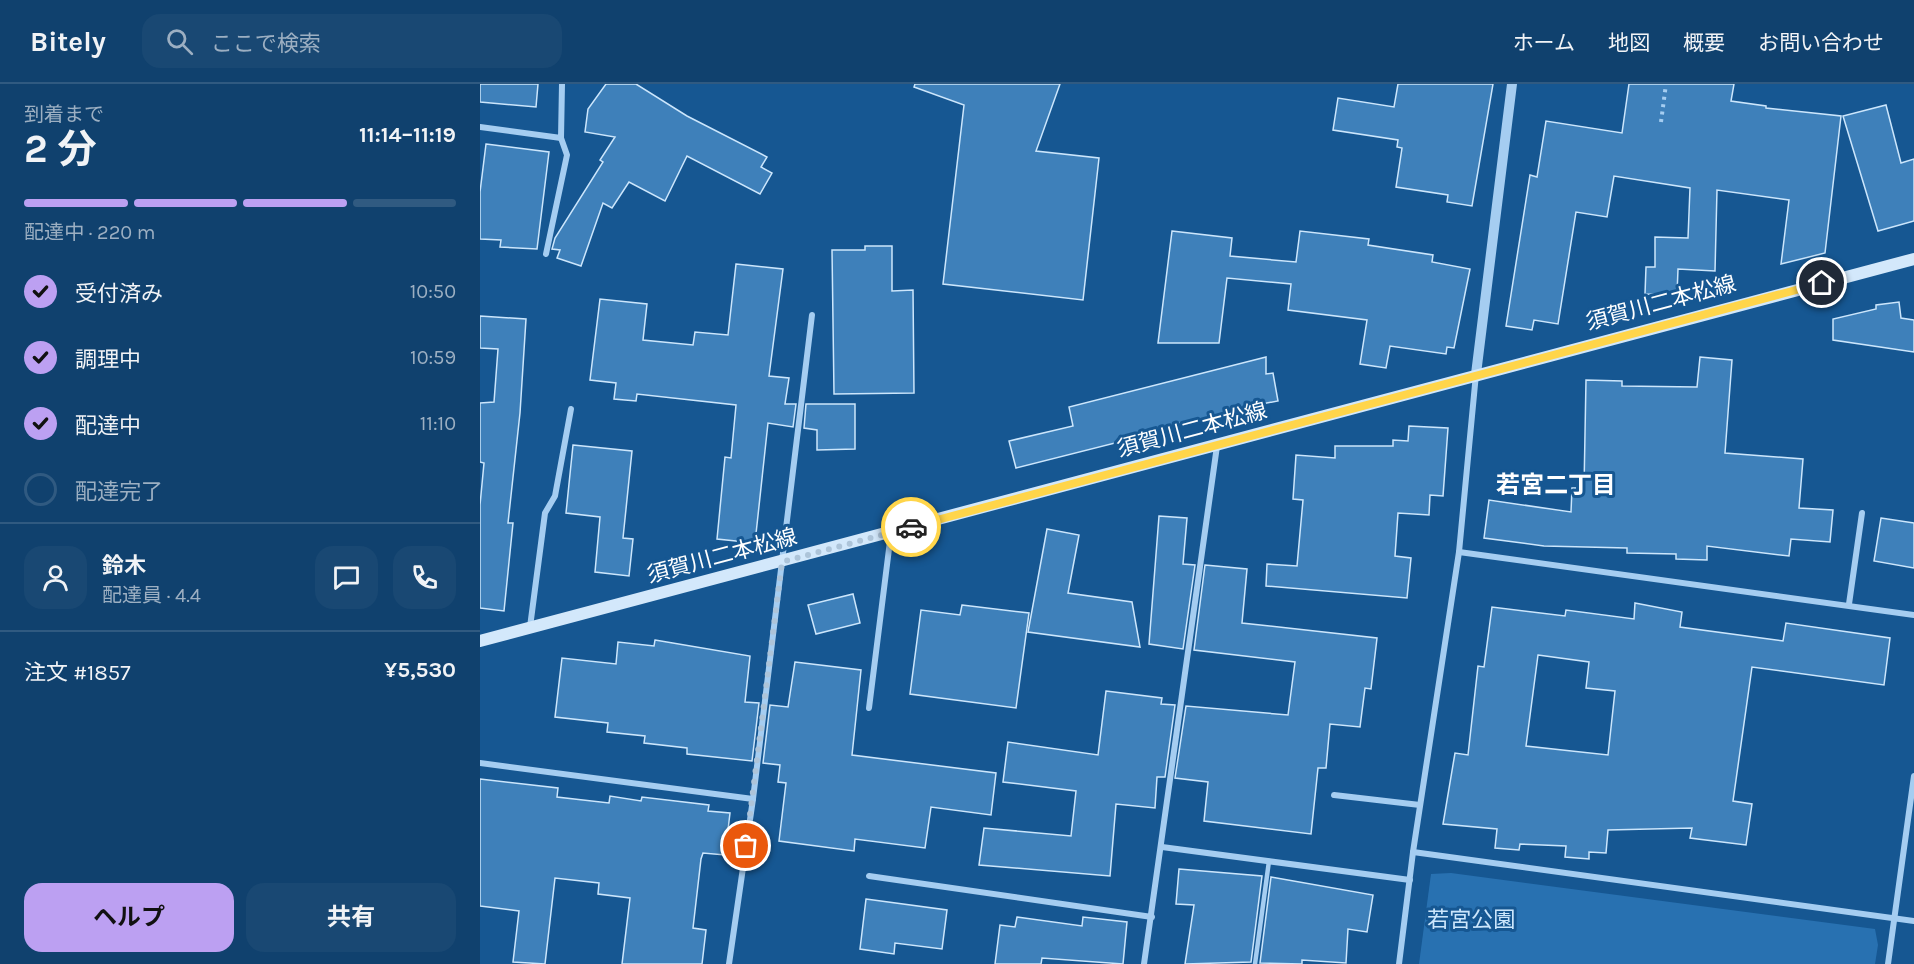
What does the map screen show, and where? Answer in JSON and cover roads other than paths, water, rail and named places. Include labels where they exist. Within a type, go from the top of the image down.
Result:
[{"type":"main road","name":"須賀川二本松線","points":[[480,641],[1914,259]]},
{"type":"street","points":[[546,254],[567,155],[561,138],[562,84]]},
{"type":"street","points":[[1400,964],[1413,852],[1459,552],[1476,374],[1512,84]]},
{"type":"street","points":[[480,128],[561,138]]},
{"type":"street","points":[[729,964],[753,799],[812,315]]},
{"type":"street","points":[[530,627],[545,513],[555,496],[571,409]]},
{"type":"street","points":[[1144,964],[1217,446]]},
{"type":"street","points":[[1849,604],[1862,513]]},
{"type":"street","points":[[869,708],[891,533]]},
{"type":"street","points":[[1459,552],[1849,604],[1914,615]]},
{"type":"street","points":[[480,763],[753,799]]},
{"type":"street","points":[[1888,964],[1914,776]]},
{"type":"street","points":[[1334,795],[1420,805]]},
{"type":"street","points":[[1162,847],[1410,880]]},
{"type":"street","points":[[1413,852],[1914,921]]},
{"type":"street","points":[[869,876],[1152,917]]},
{"type":"lane","points":[[1255,964],[1269,861]]},
{"type":"district","name":"若宮二丁目","points":[[1556,485]]},
{"type":"park label","name":"若宮公園","points":[[1471,920]]}]
